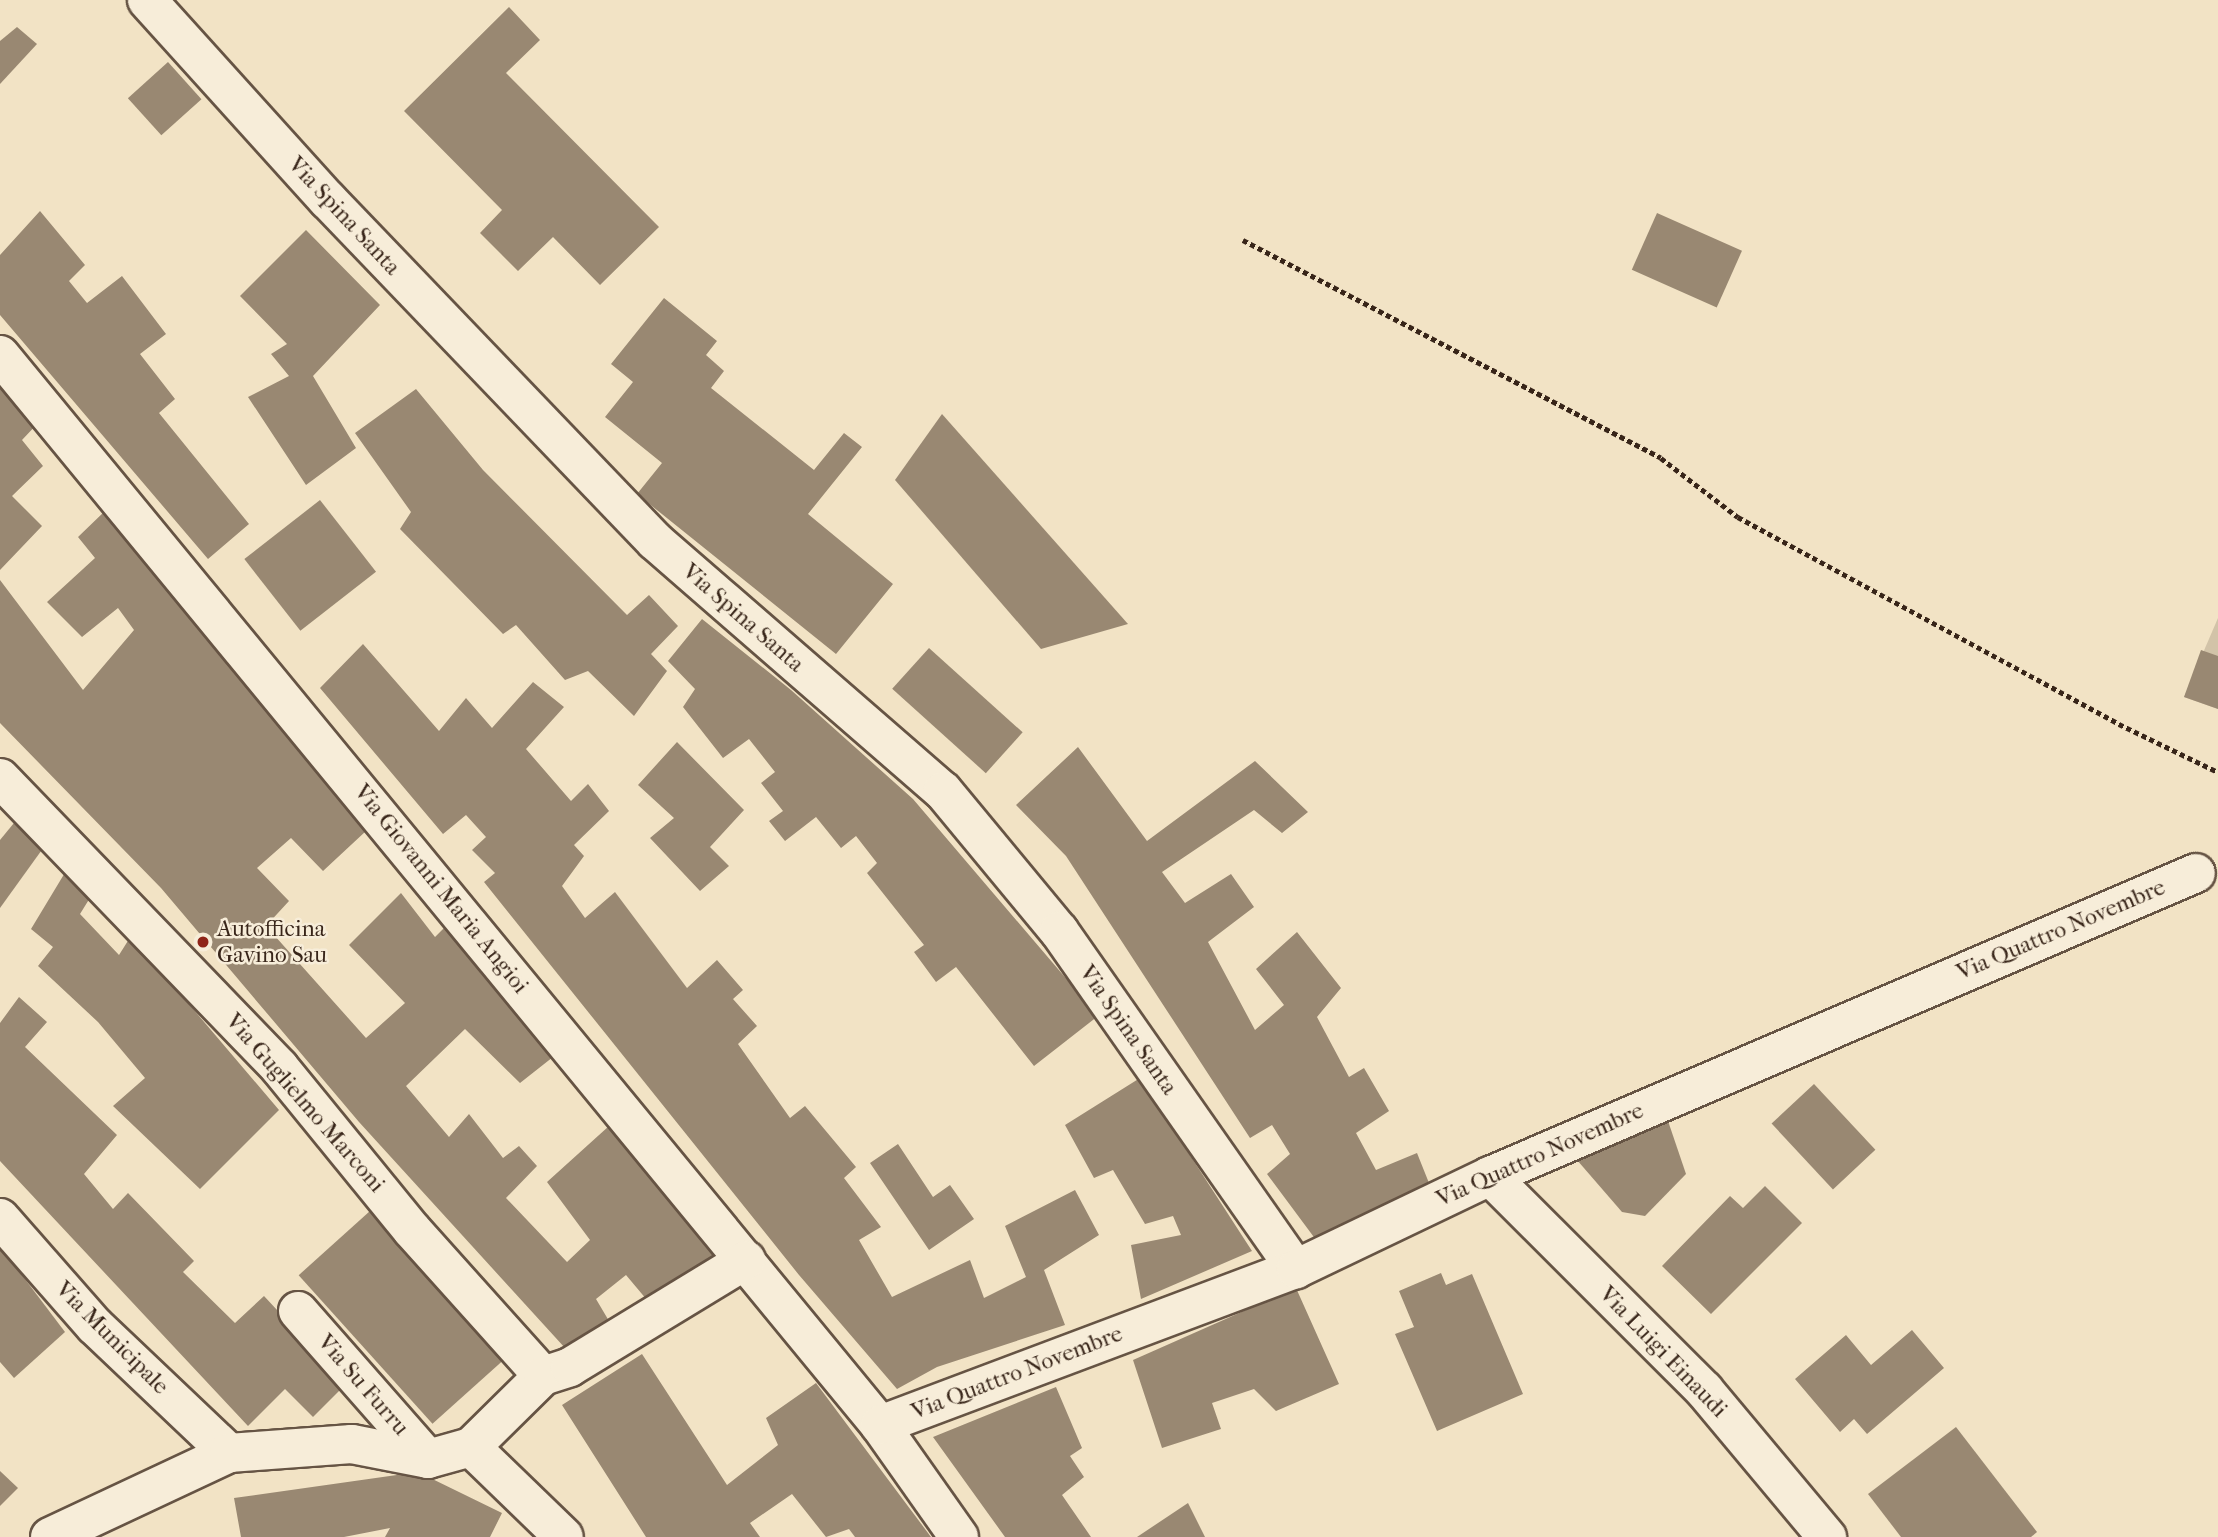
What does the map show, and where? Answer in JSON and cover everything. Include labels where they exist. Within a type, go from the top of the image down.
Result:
[{"type":"street","name":"Via Spina Santa","points":[[147,0],[328,200],[655,541],[943,791],[1059,931],[1296,1269]]},
{"type":"street","name":"Via Giovanni Maria Angioi","points":[[0,355],[880,1425],[959,1537]]},
{"type":"street","name":"Via Guglielmo Marconi","points":[[0,778],[279,1067],[412,1230],[543,1376]]},
{"type":"street","name":"Via Quattro Novembre","points":[[880,1425],[1296,1269],[1490,1176],[2196,873]]},
{"type":"street","name":"Via Luigi Einaudi","points":[[1490,1176],[1704,1390],[1827,1537]]},
{"type":"street","name":"Via Municipale","points":[[0,1218],[95,1326],[229,1453]]},
{"type":"street","points":[[50,1537],[229,1453],[352,1444],[428,1459],[471,1447],[543,1376],[570,1367],[746,1260]]},
{"type":"street","name":"Via Su Furru","points":[[298,1311],[428,1459]]},
{"type":"street","points":[[471,1447],[564,1537]]},
{"type":"path","points":[[1243,240],[1661,458],[1738,517],[2119,724],[2218,772]]},
{"type":"shaded area","points":[[2218,618],[2218,709],[2184,697]]},
{"type":"building","points":[[509,7],[540,40],[506,73],[659,227],[600,285],[553,237],[518,271],[480,233],[502,210],[404,111]]},
{"type":"building","points":[[17,27],[37,44],[0,84],[0,41]]},
{"type":"building","points":[[168,62],[201,99],[161,135],[128,98]]},
{"type":"building","points":[[40,211],[85,265],[69,281],[87,303],[122,276],[166,334],[140,354],[175,399],[159,413],[249,524],[208,559],[0,315],[0,255]]},
{"type":"building","points":[[1657,213],[1742,251],[1717,307],[1632,270]]},
{"type":"building","points":[[306,230],[380,305],[313,376],[356,448],[306,485],[248,397],[289,376],[271,354],[287,344],[240,296]]},
{"type":"building","points":[[664,298],[717,341],[706,355],[724,371],[711,388],[814,470],[844,433],[862,447],[808,514],[893,584],[836,654],[637,494],[662,463],[605,417],[633,382],[611,364]]},
{"type":"building","points":[[0,383],[39,422],[22,440],[43,466],[12,496],[42,526],[0,570]]},
{"type":"building","points":[[416,389],[483,470],[627,615],[649,595],[678,626],[651,654],[667,671],[634,716],[588,671],[565,680],[516,625],[503,634],[400,529],[411,512],[355,433]]},
{"type":"building","points":[[942,414],[1128,624],[1041,649],[895,480]]},
{"type":"building","points":[[320,500],[376,572],[300,631],[244,559]]},
{"type":"building","points":[[106,510],[193,611],[366,831],[323,871],[291,838],[257,868],[289,901],[266,926],[366,1038],[405,1003],[349,945],[401,893],[435,937],[447,925],[553,1057],[520,1083],[465,1029],[406,1086],[449,1137],[469,1114],[503,1158],[519,1146],[537,1166],[506,1198],[567,1262],[590,1240],[547,1182],[609,1126],[720,1256],[647,1300],[626,1275],[596,1299],[609,1321],[565,1348],[359,1122],[161,888],[0,723],[0,580],[83,690],[134,630],[118,608],[82,637],[47,602],[95,558],[78,537]]},
{"type":"building","points":[[702,619],[791,690],[913,799],[1098,1016],[1034,1066],[956,967],[936,982],[914,952],[924,945],[867,873],[877,863],[856,836],[841,848],[816,817],[785,841],[769,821],[783,811],[761,783],[775,772],[749,739],[723,758],[683,707],[695,689],[668,661]]},
{"type":"building","points":[[363,644],[439,731],[466,698],[492,728],[533,682],[564,707],[526,749],[571,801],[588,784],[609,811],[574,845],[584,856],[562,886],[585,918],[615,892],[687,988],[717,960],[743,990],[733,999],[757,1026],[738,1044],[790,1118],[805,1106],[856,1167],[844,1178],[881,1227],[859,1240],[892,1297],[970,1260],[984,1298],[1026,1277],[1005,1226],[1075,1190],[1099,1235],[1044,1270],[1065,1325],[937,1367],[897,1389],[799,1275],[484,882],[495,873],[472,850],[486,837],[466,815],[443,834],[320,688]]},
{"type":"building","points":[[929,648],[1023,732],[986,773],[892,689]]},
{"type":"building","points":[[2201,650],[2218,656],[2218,709],[2184,697]]},
{"type":"building","points":[[677,742],[744,810],[710,847],[729,866],[700,891],[650,838],[674,818],[638,785]]},
{"type":"building","points":[[1078,747],[1147,841],[1255,761],[1308,812],[1282,833],[1254,810],[1162,872],[1185,903],[1231,874],[1254,907],[1208,942],[1255,1030],[1284,1005],[1256,969],[1297,932],[1341,988],[1317,1017],[1349,1077],[1364,1068],[1389,1111],[1356,1133],[1376,1170],[1417,1153],[1433,1193],[1322,1248],[1267,1174],[1290,1154],[1272,1125],[1250,1138],[1066,856],[1016,805]]},
{"type":"building","points":[[23,812],[49,840],[0,908],[0,840]]},
{"type":"building","points":[[69,866],[93,893],[80,914],[119,955],[131,936],[279,1110],[200,1189],[113,1106],[145,1078],[98,1022],[38,966],[53,947],[31,929]]},
{"type":"building","points":[[19,997],[47,1022],[25,1047],[117,1135],[84,1174],[113,1209],[128,1193],[194,1261],[183,1272],[235,1323],[264,1296],[346,1384],[313,1417],[285,1389],[248,1426],[0,1161],[0,1023]]},
{"type":"building","points":[[1140,1078],[1252,1251],[1141,1299],[1131,1245],[1181,1235],[1173,1216],[1145,1224],[1113,1170],[1094,1178],[1065,1125]]},
{"type":"building","points":[[1814,1084],[1875,1150],[1833,1189],[1772,1124]]},
{"type":"building","points":[[1667,1118],[1686,1174],[1645,1216],[1622,1212],[1577,1160],[1587,1144]]},
{"type":"building","points":[[898,1144],[933,1197],[950,1185],[974,1219],[929,1250],[870,1163]]},
{"type":"building","points":[[1765,1186],[1802,1223],[1711,1314],[1662,1266],[1730,1196],[1743,1208]]},
{"type":"building","points":[[370,1211],[504,1360],[432,1424],[299,1275]]},
{"type":"building","points":[[0,1246],[65,1332],[14,1378],[0,1362]]},
{"type":"building","points":[[1441,1273],[1446,1285],[1472,1274],[1523,1394],[1437,1431],[1395,1334],[1414,1327],[1399,1291]]},
{"type":"building","points":[[1296,1288],[1339,1384],[1276,1411],[1254,1389],[1212,1403],[1221,1429],[1162,1448],[1133,1360]]},
{"type":"building","points":[[1912,1330],[1944,1368],[1867,1434],[1854,1419],[1840,1432],[1795,1379],[1846,1335],[1871,1365]]},
{"type":"building","points":[[642,1354],[727,1485],[778,1445],[766,1418],[816,1383],[931,1537],[855,1537],[849,1529],[826,1537],[792,1494],[750,1523],[760,1537],[646,1537],[562,1405]]},
{"type":"building","points":[[1056,1387],[1082,1448],[1070,1456],[1084,1477],[1062,1495],[1091,1537],[1005,1537],[933,1437]]},
{"type":"building","points":[[1956,1427],[2037,1532],[2031,1537],[1901,1537],[1868,1494]]},
{"type":"building","points":[[0,1471],[18,1488],[0,1506]]},
{"type":"building","points":[[418,1472],[502,1513],[490,1537],[385,1537],[390,1528],[344,1537],[241,1537],[234,1498]]},
{"type":"building","points":[[1188,1503],[1205,1537],[1137,1537]]},
{"type":"place","name":"Autofficina Gavino Sau","points":[[203,942]]}]
